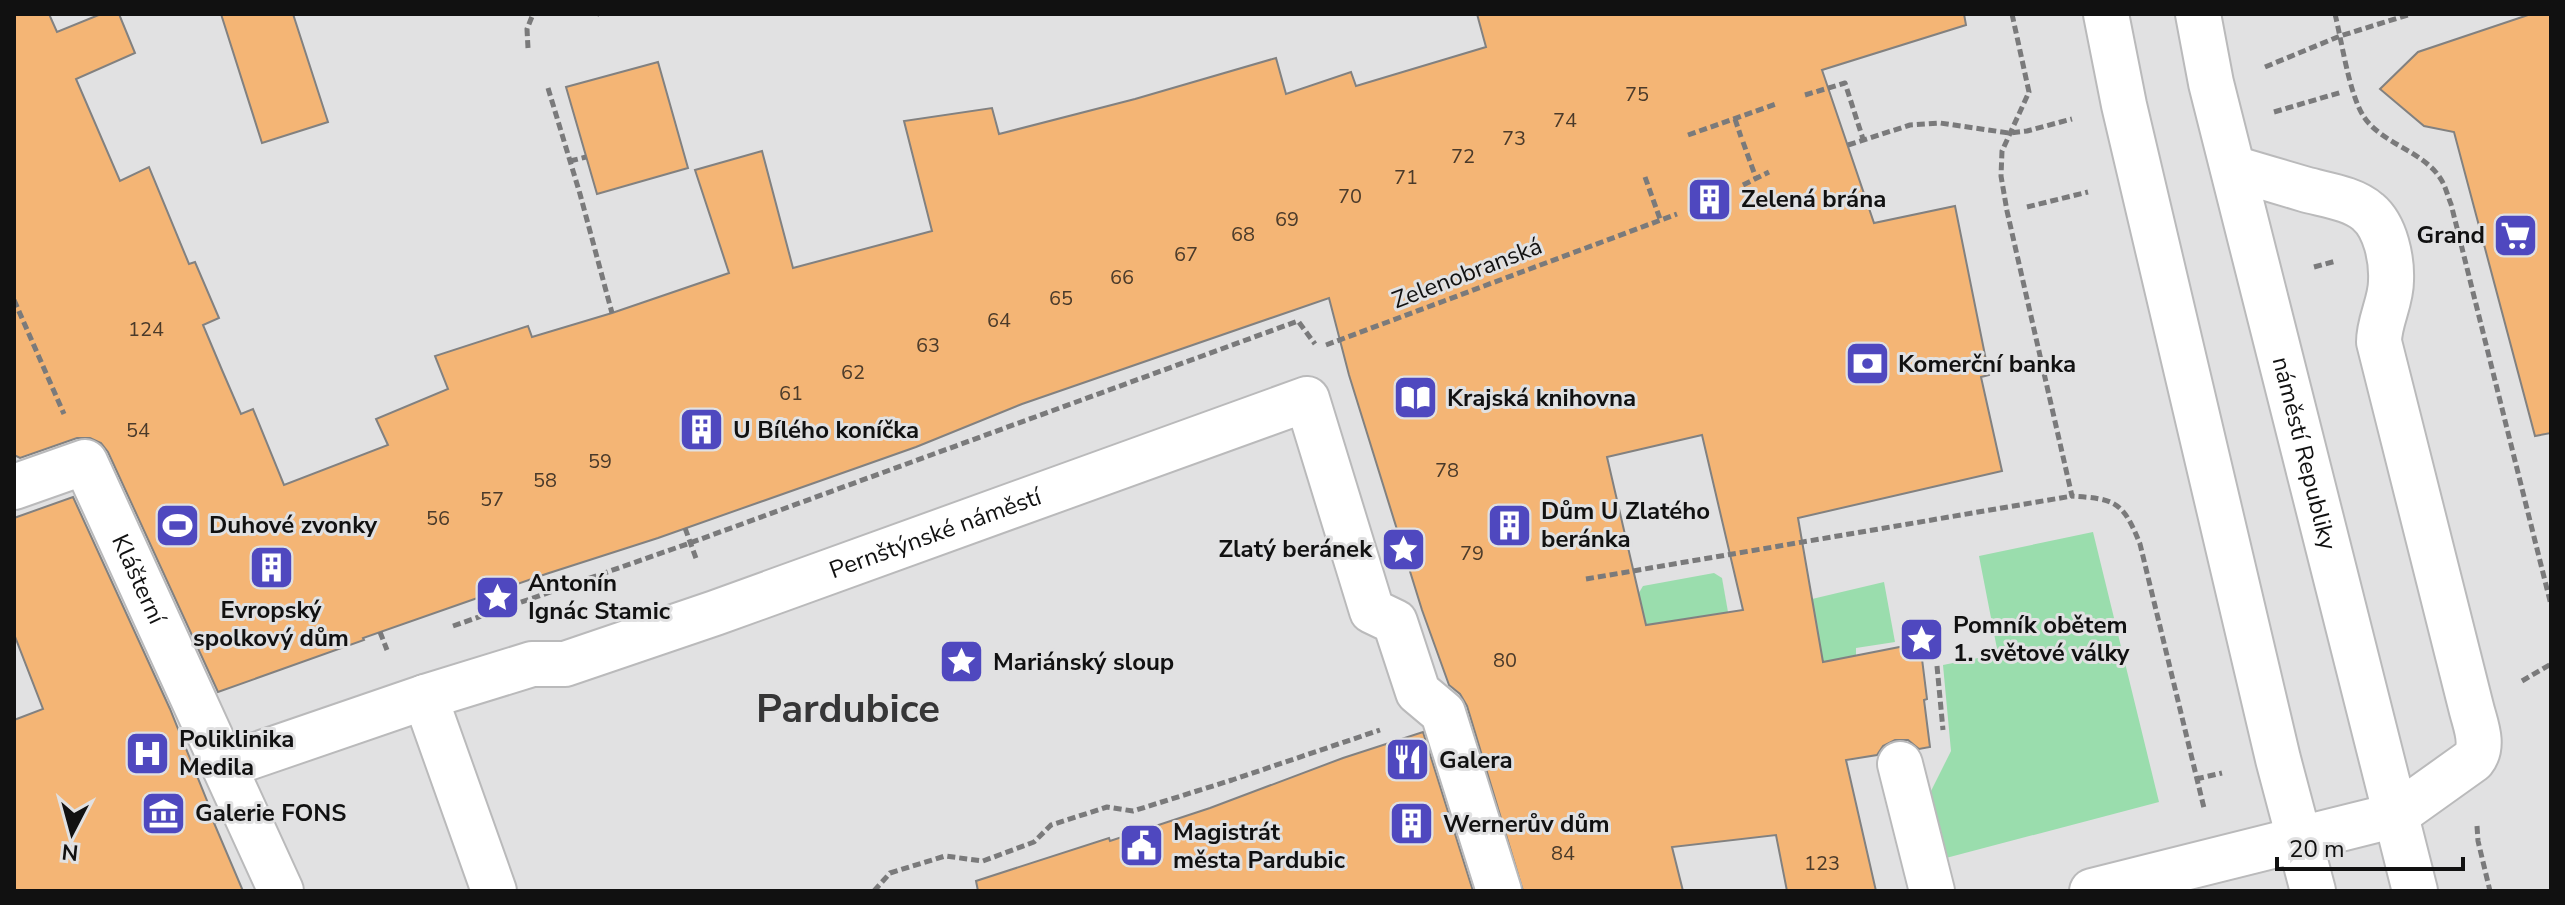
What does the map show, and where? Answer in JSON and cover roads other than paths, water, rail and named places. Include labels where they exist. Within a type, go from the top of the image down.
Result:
[{"type":"street","points":[[2106,14],[2124,105],[2256,666],[2313,891]]},
{"type":"street","name":"náměstí Republiky","points":[[2198,14],[2211,83],[2415,891]]},
{"type":"street","points":[[2092,891],[2396,815],[2479,753],[2479,742],[2379,342],[2391,289],[2389,254],[2377,221],[2359,206],[2233,168]]},
{"type":"street","name":"Pernštýnské náměstí","points":[[224,766],[532,664],[565,664],[745,603],[1307,399],[1372,611],[1395,622],[1418,692],[1443,713],[1499,891]]},
{"type":"street","name":"Klášterní","points":[[14,487],[85,462],[224,766]]},
{"type":"street","points":[[425,697],[494,891]]},
{"type":"street","points":[[1900,764],[1932,891]]},
{"type":"street","points":[[224,766],[281,891]]},
{"type":"place","name":"Zelená brána","points":[[1710,199]]},
{"type":"place","name":"Grand","points":[[2516,235]]},
{"type":"place","name":"Komerční banka","points":[[1867,364]]},
{"type":"place","name":"Krajská knihovna","points":[[1416,398]]},
{"type":"place","name":"U Bílého koníčka","points":[[702,430]]},
{"type":"place","name":"Duhové zvonky","points":[[178,525]]},
{"type":"place","name":"Dům U Zlatého beránka","points":[[1510,525]]},
{"type":"place","name":"Zlatý beránek","points":[[1403,549]]},
{"type":"place","name":"Evropský spolkový dům","points":[[271,568]]},
{"type":"place","name":"Antonín Ignác Stamic","points":[[497,597]]},
{"type":"place","name":"Pomník obětem 1. světové války","points":[[1922,639]]},
{"type":"place","name":"Mariánský sloup","points":[[962,662]]},
{"type":"place","name":"Poliklinika Medila","points":[[148,753]]},
{"type":"place","name":"Galera","points":[[1408,760]]},
{"type":"place","name":"Galerie FONS","points":[[164,813]]},
{"type":"place","name":"Wernerův dům","points":[[1412,824]]},
{"type":"place","name":"Magistrát města Pardubic","points":[[1142,846]]},
{"type":"district","name":"Pardubice","points":[[848,709]]}]
